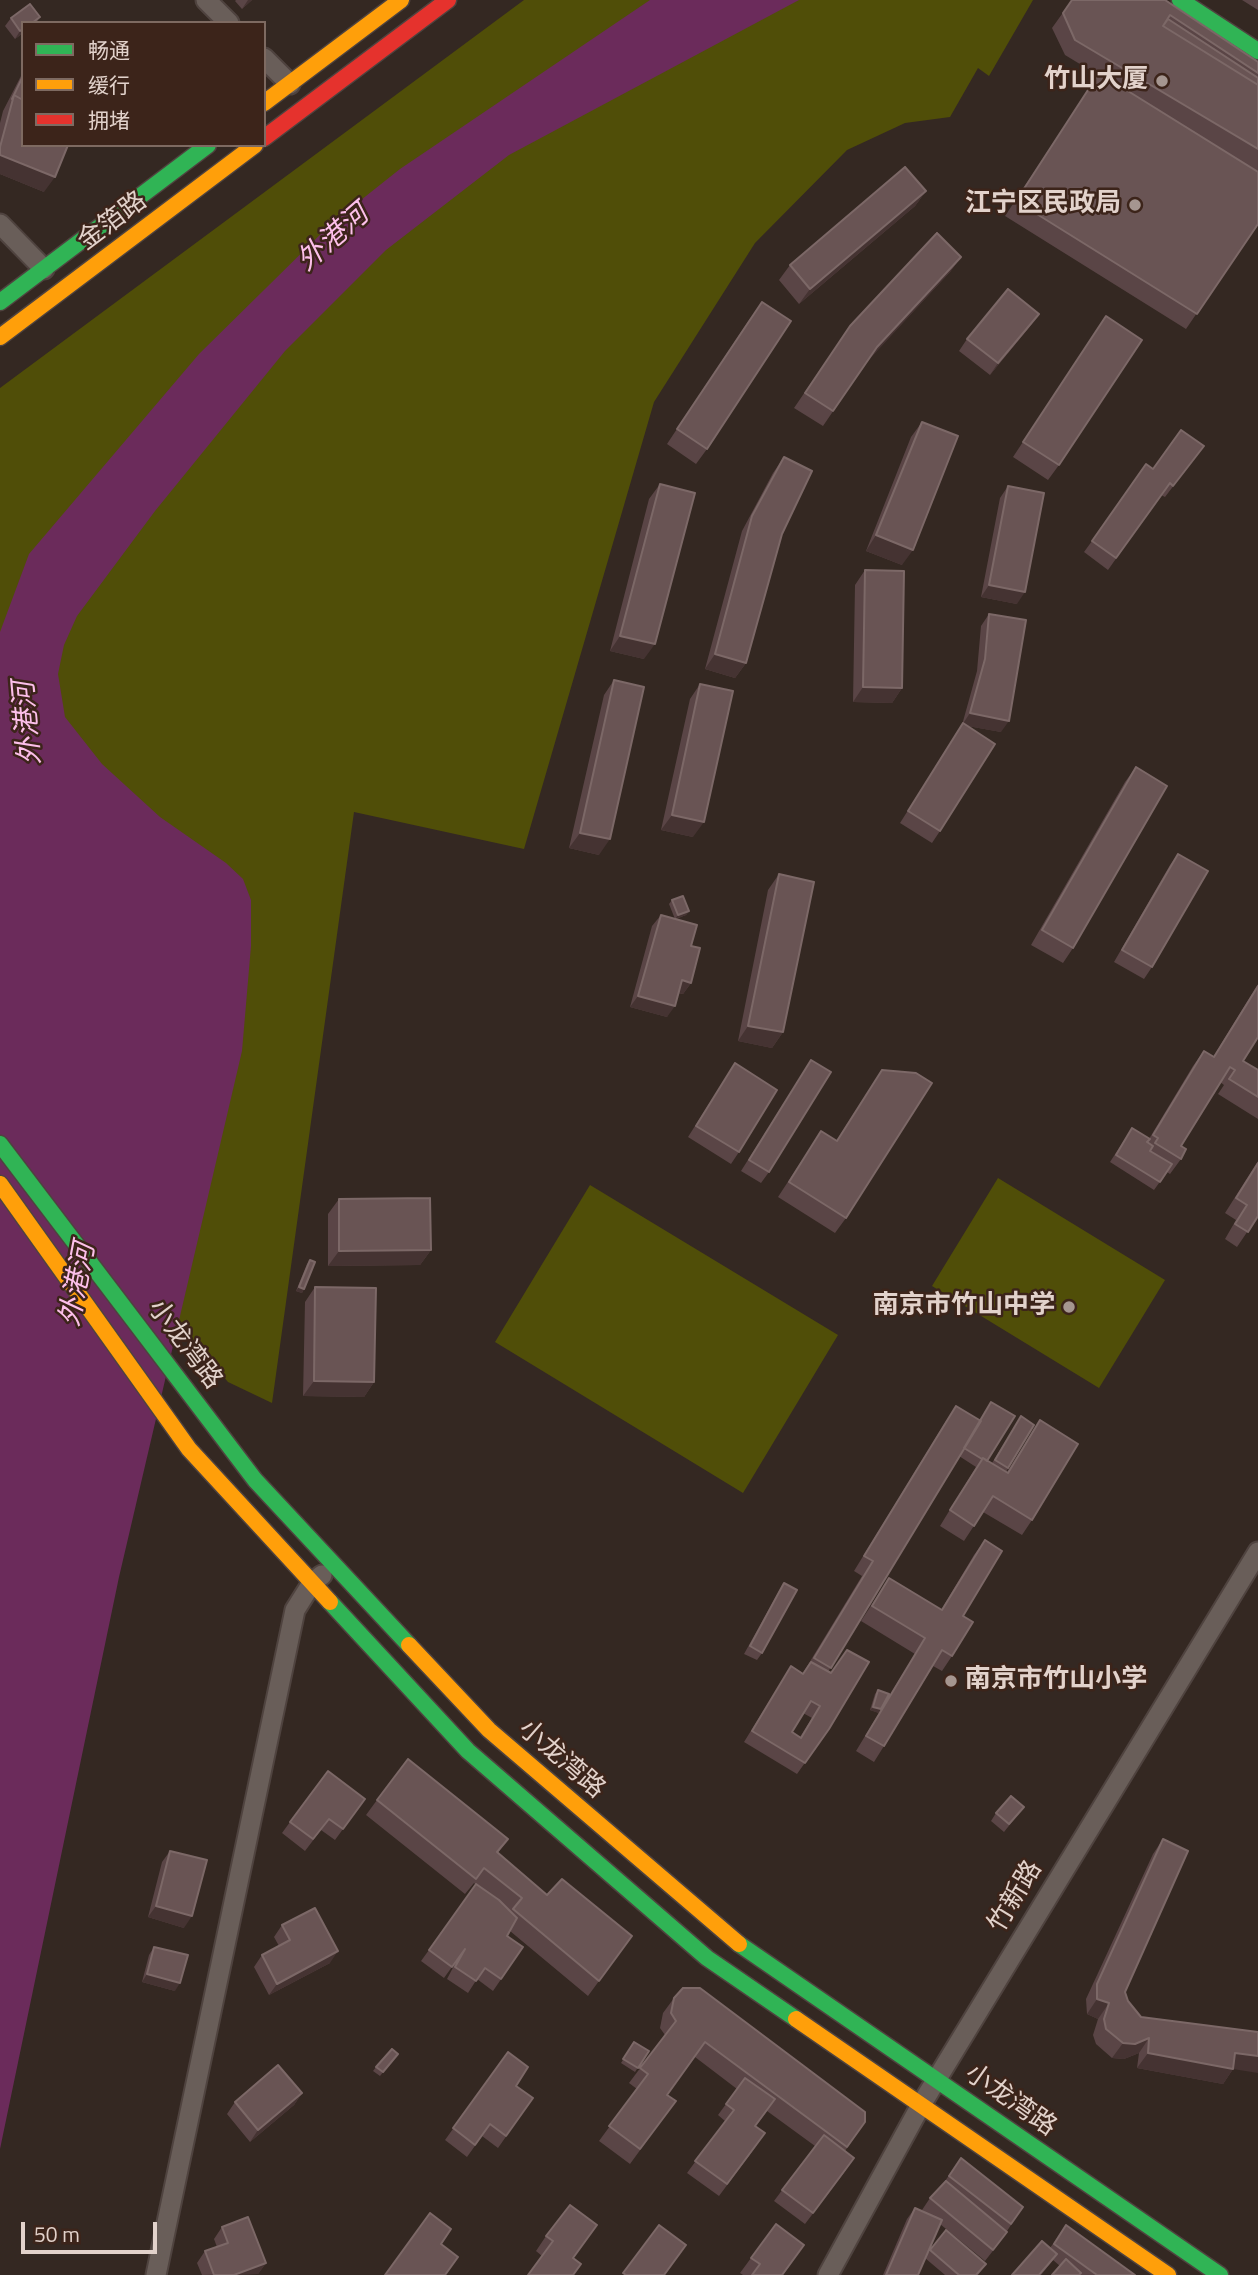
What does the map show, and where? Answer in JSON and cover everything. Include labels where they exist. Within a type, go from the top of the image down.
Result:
[{"type":"main road","points":[[266,102],[401,0]]},
{"type":"main road","points":[[266,136],[447,0]]},
{"type":"main road","points":[[1180,0],[1258,51]]},
{"type":"main road","name":"金箔路","points":[[0,302],[205,147]]},
{"type":"main road","name":"金箔路","points":[[0,337],[252,147]]},
{"type":"main road","name":"小龙湾路","points":[[0,1143],[256,1480],[489,1730],[725,1934],[1220,2275]]},
{"type":"main road","name":"小龙湾路","points":[[0,1184],[189,1449],[468,1751],[707,1958],[1168,2275]]},
{"type":"street","points":[[206,0],[227,21]]},
{"type":"street","points":[[266,60],[290,84]]},
{"type":"street","points":[[0,224],[44,269]]},
{"type":"street","name":"竹新路","points":[[828,2275],[936,2079],[1258,1552]]},
{"type":"street","points":[[156,2275],[295,1610],[312,1583],[334,1564]]},
{"type":"shaded area","points":[[524,0],[1033,0],[989,76],[978,68],[950,117],[905,123],[847,150],[755,243],[654,402],[524,849],[354,812],[272,1403],[228,1382],[0,1107],[0,388]]},
{"type":"shaded area","points":[[998,1178],[1165,1280],[1099,1388],[932,1286]]},
{"type":"shaded area","points":[[590,1185],[838,1335],[743,1493],[495,1342]]},
{"type":"water","name":"外港河","points":[[650,0],[799,0],[509,155],[386,250],[285,351],[155,511],[77,616],[64,645],[58,674],[65,717],[102,764],[160,817],[226,863],[243,879],[251,900],[251,946],[242,1051],[119,1577],[0,2149],[0,632],[29,554],[199,354],[332,223],[400,169]]},
{"type":"building","name":"竹山大厦","points":[[1072,0],[1165,0],[1258,62],[1258,73],[1170,15],[1163,26],[1258,85],[1258,149],[1075,40],[1063,13]]},
{"type":"building","points":[[30,4],[40,17],[35,21],[21,21],[20,31],[11,18]]},
{"type":"building","points":[[1168,19],[1258,78],[1258,85],[1163,26]]},
{"type":"building","name":"江宁区民政局","points":[[1099,73],[1258,172],[1258,224],[1197,314],[1016,201]]},
{"type":"building","points":[[21,80],[21,99],[14,95],[12,99]]},
{"type":"building","points":[[14,95],[21,99],[21,147],[67,147],[55,177],[0,155]]},
{"type":"building","points":[[905,167],[926,191],[810,289],[790,265]]},
{"type":"building","points":[[937,233],[961,257],[877,347],[833,411],[805,393],[850,326]]},
{"type":"building","points":[[1008,289],[1039,314],[998,363],[967,339]]},
{"type":"building","points":[[762,302],[791,321],[707,449],[677,429]]},
{"type":"building","points":[[1106,316],[1142,340],[1059,465],[1023,442]]},
{"type":"building","points":[[922,422],[958,436],[913,550],[876,535]]},
{"type":"building","points":[[1181,430],[1204,446],[1173,486],[1170,483],[1116,558],[1092,541],[1146,464],[1153,469]]},
{"type":"building","points":[[784,457],[812,471],[782,534],[746,663],[715,654],[752,516]]},
{"type":"building","points":[[660,484],[695,493],[655,644],[620,636]]},
{"type":"building","points":[[1008,486],[1044,493],[1025,592],[989,585]]},
{"type":"building","points":[[865,570],[904,571],[902,688],[863,687]]},
{"type":"building","points":[[989,614],[1026,620],[1009,721],[970,713],[985,659]]},
{"type":"building","points":[[614,680],[644,687],[610,839],[580,833]]},
{"type":"building","points":[[700,684],[733,691],[704,822],[672,815]]},
{"type":"building","points":[[963,723],[995,744],[940,831],[908,811]]},
{"type":"building","points":[[1136,767],[1167,786],[1073,948],[1042,930]]},
{"type":"building","points":[[1178,854],[1208,871],[1152,967],[1122,950]]},
{"type":"building","points":[[779,874],[814,882],[783,1032],[748,1026]]},
{"type":"building","points":[[683,896],[689,911],[678,915],[672,900]]},
{"type":"building","points":[[661,915],[697,925],[691,946],[700,948],[691,983],[682,980],[675,1006],[638,996]]},
{"type":"building","points":[[1258,986],[1258,1037],[1243,1061],[1258,1070],[1258,1097],[1229,1079],[1235,1070],[1230,1067],[1181,1146],[1186,1149],[1181,1159],[1155,1143],[1158,1138],[1153,1135],[1204,1051],[1214,1057]]},
{"type":"building","points":[[811,1060],[831,1072],[769,1172],[749,1160]]},
{"type":"building","points":[[735,1063],[777,1090],[739,1152],[696,1126]]},
{"type":"building","points":[[882,1070],[916,1073],[932,1083],[846,1218],[789,1182],[821,1131],[837,1141]]},
{"type":"building","points":[[1132,1128],[1150,1139],[1147,1142],[1153,1146],[1150,1151],[1172,1164],[1160,1182],[1116,1155]]},
{"type":"building","points":[[1258,1163],[1258,1216],[1248,1232],[1235,1224],[1247,1205],[1236,1198]]},
{"type":"building","points":[[430,1198],[431,1250],[339,1251],[339,1199]]},
{"type":"building","points":[[310,1260],[315,1262],[304,1289],[299,1287]]},
{"type":"building","points":[[315,1287],[376,1288],[374,1382],[314,1381]]},
{"type":"building","points":[[991,1402],[1015,1416],[987,1461],[964,1448]]},
{"type":"building","points":[[956,1406],[981,1421],[831,1668],[814,1658],[873,1561],[864,1556]]},
{"type":"building","points":[[1021,1416],[1034,1425],[1008,1468],[995,1460]]},
{"type":"building","points":[[1040,1420],[1078,1444],[1032,1520],[993,1496],[974,1526],[950,1510],[983,1458],[1008,1473]]},
{"type":"building","points":[[985,1540],[1002,1551],[963,1616],[973,1622],[952,1656],[942,1650],[884,1746],[866,1736],[925,1638],[872,1606],[889,1578],[942,1610]]},
{"type":"building","points":[[784,1583],[797,1590],[762,1653],[750,1646]]},
{"type":"building","points":[[847,1650],[869,1662],[805,1763],[752,1731],[791,1666],[803,1674],[811,1662],[831,1673]],"holes":[[[811,1701],[820,1706],[801,1738],[792,1732]]]},
{"type":"building","points":[[878,1690],[889,1694],[881,1709],[873,1707]]},
{"type":"building","points":[[408,1759],[508,1839],[497,1852],[547,1895],[562,1879],[632,1936],[599,1981],[513,1909],[522,1898],[484,1868],[476,1879],[377,1800]]},
{"type":"building","points":[[328,1771],[365,1799],[343,1829],[329,1819],[313,1839],[290,1822]]},
{"type":"building","points":[[1011,1796],[1024,1807],[1009,1824],[996,1813]]},
{"type":"building","points":[[1163,1839],[1188,1851],[1125,1992],[1128,2001],[1141,2017],[1258,2032],[1258,2056],[1235,2053],[1233,2069],[1148,2053],[1149,2038],[1135,2044],[1123,2043],[1106,2029],[1104,2019],[1109,2003],[1097,1999],[1097,1984]]},
{"type":"building","points":[[170,1851],[207,1860],[192,1916],[156,1906]]},
{"type":"building","points":[[476,1884],[499,1900],[517,1918],[507,1936],[523,1947],[501,1979],[485,1968],[476,1981],[455,1967],[465,1949],[452,1967],[429,1950]]},
{"type":"building","points":[[315,1908],[338,1951],[277,1984],[262,1955],[290,1940],[282,1925]]},
{"type":"building","points":[[154,1947],[188,1955],[180,1983],[147,1974]]},
{"type":"building","points":[[683,1988],[700,1988],[865,2112],[865,2122],[847,2147],[705,2042],[667,2095],[676,2101],[640,2149],[609,2126],[648,2074],[640,2068],[676,2021],[671,2013],[674,1998]]},
{"type":"building","points":[[634,2042],[649,2051],[638,2068],[623,2059]]},
{"type":"building","points":[[392,2049],[398,2054],[383,2072],[376,2067]]},
{"type":"building","points":[[508,2052],[528,2067],[516,2086],[533,2098],[506,2136],[490,2124],[475,2145],[453,2128]]},
{"type":"building","points":[[278,2065],[302,2093],[258,2130],[235,2102]]},
{"type":"building","points":[[745,2078],[775,2099],[755,2126],[765,2133],[727,2184],[695,2161],[734,2110],[726,2104]]},
{"type":"building","points":[[824,2135],[854,2158],[813,2213],[782,2190]]},
{"type":"building","points":[[961,2158],[1023,2207],[1011,2224],[949,2176]]},
{"type":"building","points":[[946,2181],[1007,2232],[993,2250],[930,2198]]},
{"type":"building","points":[[570,2205],[597,2225],[573,2258],[581,2264],[573,2275],[528,2275],[553,2241],[546,2236]]},
{"type":"building","points":[[915,2208],[942,2220],[918,2275],[886,2275]]},
{"type":"building","points":[[430,2213],[451,2229],[441,2244],[458,2257],[445,2275],[385,2275]]},
{"type":"building","points":[[248,2217],[266,2263],[234,2275],[214,2275],[205,2251],[228,2243],[222,2227]]},
{"type":"building","points":[[776,2224],[804,2245],[782,2275],[752,2275],[760,2264],[751,2258]]},
{"type":"building","points":[[659,2225],[686,2245],[664,2275],[623,2273]]},
{"type":"building","points":[[1066,2225],[1135,2275],[1097,2275],[1054,2244]]},
{"type":"building","points":[[946,2230],[986,2264],[976,2275],[959,2275],[930,2250]]},
{"type":"building","points":[[1042,2241],[1057,2254],[1039,2275],[1012,2275]]},
{"type":"building","points":[[1066,2259],[1081,2273],[1052,2275]]},
{"type":"traffic: fast","points":[[1180,0],[1258,51]]},
{"type":"traffic: fast","points":[[0,302],[205,147]]},
{"type":"traffic: fast","points":[[0,1144],[255,1480],[409,1645]]},
{"type":"traffic: fast","points":[[330,1602],[468,1751],[707,1958],[796,2019]]},
{"type":"traffic: fast","points":[[739,1944],[1220,2275]]},
{"type":"traffic: slow","points":[[266,101],[401,0]]},
{"type":"traffic: slow","points":[[0,337],[252,147]]},
{"type":"traffic: slow","points":[[0,1184],[189,1449],[330,1602]]},
{"type":"traffic: slow","points":[[409,1645],[489,1730],[739,1944]]},
{"type":"traffic: slow","points":[[796,2019],[1168,2275]]},
{"type":"traffic: jam","points":[[266,136],[448,0]]},
{"type":"place","name":"竹山大厦","points":[[1162,81]]},
{"type":"place","name":"江宁区民政局","points":[[1135,205]]},
{"type":"place","name":"南京市竹山中学","points":[[1069,1307]]},
{"type":"place","name":"南京市竹山小学","points":[[951,1681]]}]
